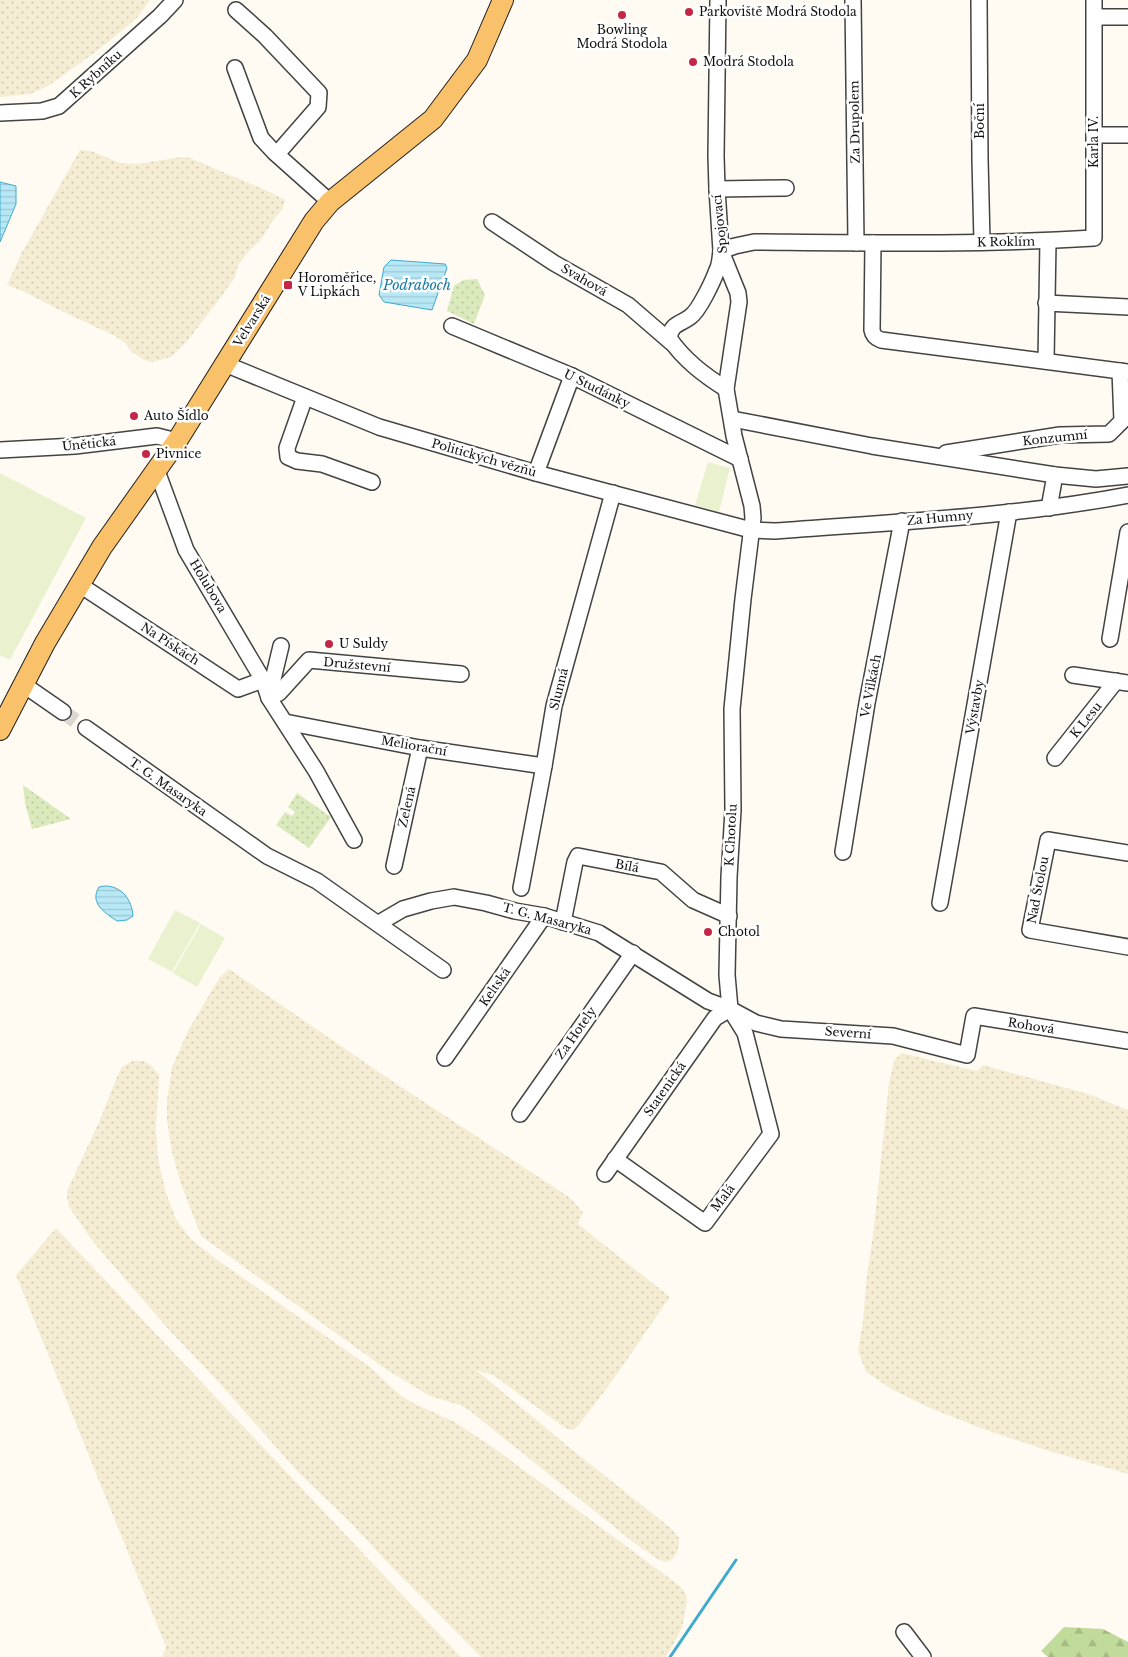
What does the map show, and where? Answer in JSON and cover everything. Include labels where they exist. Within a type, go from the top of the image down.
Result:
[{"type":"main road","name":"Velvarská","points":[[0,730],[45,643],[102,547],[177,441],[314,221],[330,202],[433,119],[478,60],[503,0]]},
{"type":"street","name":"K Rybníku","points":[[0,113],[42,112],[59,106],[176,0]]},
{"type":"street","name":"Spojovací","points":[[718,0],[716,156],[721,251],[738,293],[726,390],[752,506],[751,530]]},
{"type":"street","name":"Za Drupolem","points":[[853,0],[856,243]]},
{"type":"street","name":"Boční","points":[[979,0],[982,242]]},
{"type":"street","name":"Karla IV.","points":[[1048,241],[1094,238],[1094,0]]},
{"type":"street","points":[[236,10],[265,36],[319,93],[318,106],[277,154]]},
{"type":"street","points":[[1094,17],[1128,18]]},
{"type":"street","points":[[235,68],[261,138],[330,202]]},
{"type":"street","points":[[1094,135],[1128,135]]},
{"type":"street","points":[[717,189],[786,188]]},
{"type":"street","name":"Svahová","points":[[492,222],[554,263],[628,306],[672,342],[699,371],[726,390]]},
{"type":"street","name":"K Roklím","points":[[721,251],[754,242],[1048,241],[1046,361]]},
{"type":"street","points":[[873,243],[872,330],[877,338],[966,352],[1124,371]]},
{"type":"street","points":[[672,342],[669,338],[670,332],[676,324],[690,317],[698,307],[718,269],[721,251]]},
{"type":"street","points":[[1046,303],[1128,307]]},
{"type":"street","name":"U Studánky","points":[[452,326],[572,376],[740,458]]},
{"type":"street","name":"Politických vězňů","points":[[225,364],[379,427],[536,473],[751,530]]},
{"type":"street","name":"Konzumní","points":[[932,456],[1060,435],[1109,434],[1122,421],[1124,371]]},
{"type":"street","points":[[536,473],[572,376]]},
{"type":"street","points":[[305,397],[287,448],[288,457],[297,461],[322,464],[372,482]]},
{"type":"street","name":"Konzumní","points":[[732,419],[872,446],[1055,475],[1096,479],[1128,476]]},
{"type":"street","name":"Únětická","points":[[0,450],[75,446],[157,436],[177,441]]},
{"type":"street","name":"Holubova","points":[[156,471],[186,550],[263,680],[269,698],[316,771],[354,840]]},
{"type":"street","points":[[1049,508],[1055,475]]},
{"type":"street","name":"Slunná","points":[[521,888],[554,706],[613,493]]},
{"type":"street","name":"Za Humny","points":[[751,530],[775,531],[1010,512],[1049,508],[1128,495]]},
{"type":"street","name":"Výstavby","points":[[940,903],[1010,512]]},
{"type":"street","name":"Ve Vilkách","points":[[843,852],[867,703],[902,521]]},
{"type":"street","name":"K Chotolu","points":[[751,530],[732,709],[733,810],[729,877],[727,975],[730,1008],[745,1033],[771,1134]]},
{"type":"street","points":[[1110,639],[1128,532]]},
{"type":"street","name":"Na Pískách","points":[[80,585],[238,689],[263,680]]},
{"type":"street","points":[[269,698],[281,646]]},
{"type":"street","name":"Družstevní","points":[[269,698],[279,693],[309,660],[461,674]]},
{"type":"street","name":"K Lesu","points":[[1073,675],[1122,682]]},
{"type":"street","name":"K Lesu","points":[[1055,758],[1122,682]]},
{"type":"street","points":[[24,686],[63,712]]},
{"type":"street","name":"Meliorační","points":[[285,722],[420,748],[544,766]]},
{"type":"street","name":"T. G. Masaryka","points":[[86,728],[267,856],[316,881],[443,970]]},
{"type":"street","name":"Zelená","points":[[394,866],[420,748]]},
{"type":"street","name":"Nad Štolou","points":[[1128,853],[1048,840],[1030,930],[1128,947]]},
{"type":"street","name":"Bílá","points":[[563,922],[575,862],[578,856],[661,872],[693,900],[729,916]]},
{"type":"street","name":"T. G. Masaryka","points":[[378,923],[402,909],[454,897],[544,916],[599,933],[634,953],[708,1001],[730,1008]]},
{"type":"street","name":"Keltská","points":[[445,1058],[544,916]]},
{"type":"street","name":"Za Hotely","points":[[520,1114],[634,953]]},
{"type":"street","name":"Severní","points":[[730,1008],[756,1023],[781,1029],[893,1036],[967,1055]]},
{"type":"street","name":"Statenická","points":[[605,1174],[715,1018],[730,1008]]},
{"type":"street","name":"Rohová","points":[[967,1055],[974,1016],[1128,1041]]},
{"type":"street","name":"Malá","points":[[615,1159],[705,1223],[771,1134]]},
{"type":"street","points":[[904,1632],[923,1657]]},
{"type":"shaded area","points":[[0,0],[150,0],[137,18],[96,52],[48,86],[30,94],[0,97]]},
{"type":"shaded area","points":[[80,150],[91,151],[120,163],[138,164],[181,157],[190,158],[285,200],[282,210],[260,241],[248,252],[238,266],[235,277],[221,297],[185,344],[171,357],[152,362],[144,360],[113,335],[7,285],[21,254]]},
{"type":"shaded area","points":[[229,969],[389,1079],[569,1197],[583,1212],[578,1224],[670,1297],[615,1377],[579,1425],[573,1430],[565,1428],[493,1375],[476,1370],[673,1530],[679,1538],[679,1545],[677,1553],[671,1560],[666,1562],[659,1560],[633,1542],[470,1411],[460,1405],[430,1396],[387,1370],[201,1236],[181,1184],[172,1152],[167,1121],[167,1100],[172,1067],[189,1029],[220,977]]},
{"type":"shaded area","points":[[901,1053],[977,1071],[983,1065],[1088,1094],[1128,1110],[1128,1474],[983,1429],[930,1408],[893,1390],[866,1372],[858,1351],[873,1235],[889,1083],[894,1061]]},
{"type":"shaded area","points":[[132,1061],[144,1061],[152,1066],[159,1075],[156,1128],[158,1159],[166,1193],[176,1219],[191,1239],[216,1259],[370,1367],[399,1394],[409,1401],[455,1422],[494,1448],[680,1586],[686,1594],[687,1602],[683,1623],[666,1657],[481,1657],[352,1524],[298,1472],[213,1376],[170,1331],[94,1243],[69,1207],[67,1197],[67,1191],[99,1122],[117,1077],[122,1067]]},
{"type":"shaded area","points":[[56,1228],[461,1657],[162,1657],[166,1647],[16,1275]]},
{"type":"green space","points":[[477,279],[485,295],[474,324],[447,311],[454,286],[463,280]]},
{"type":"green space","points":[[708,462],[730,468],[719,512],[695,505]]},
{"type":"green space","points":[[0,473],[86,518],[10,660],[0,655]]},
{"type":"green space","points":[[23,785],[71,819],[32,829],[25,803]]},
{"type":"green space","points":[[297,793],[331,817],[309,848],[276,825],[285,812],[292,816],[295,812],[288,807]]},
{"type":"green space","points":[[175,910],[200,923],[172,972],[148,959]]},
{"type":"green space","points":[[201,924],[225,938],[197,987],[173,973]]},
{"type":"green space","points":[[1064,1627],[1103,1629],[1128,1642],[1128,1657],[1048,1657],[1041,1651]]},
{"type":"water","points":[[0,182],[16,186],[16,204],[0,242]]},
{"type":"water","name":"Podraboch","points":[[391,260],[445,264],[447,268],[432,310],[384,302],[379,295],[384,267]]},
{"type":"water","points":[[99,887],[116,888],[125,895],[131,905],[133,916],[127,920],[117,921],[103,911],[97,903],[96,893]]},
{"type":"waterway","points":[[670,1657],[736,1560]]},
{"type":"tunnel","points":[[63,712],[86,728]]},
{"type":"place","name":"Parkoviště Modrá Stodola","points":[[689,12]]},
{"type":"place","name":"Bowling Modrá Stodola","points":[[622,15]]},
{"type":"place","name":"Modrá Stodola","points":[[693,62]]},
{"type":"place","name":"Horoměřice, V Lipkách","points":[[288,285]]},
{"type":"place","name":"Auto Šídlo","points":[[134,416]]},
{"type":"place","name":"Pivnice","points":[[146,454]]},
{"type":"place","name":"U Suldy","points":[[329,644]]},
{"type":"place","name":"Chotol","points":[[708,932]]}]
